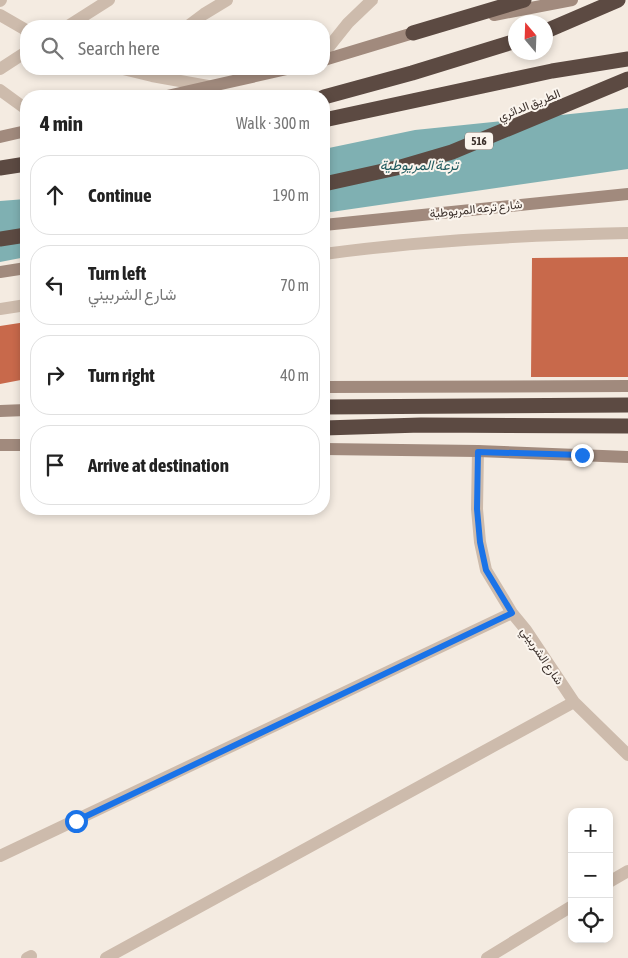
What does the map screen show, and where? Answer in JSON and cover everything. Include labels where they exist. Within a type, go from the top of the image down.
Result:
[{"type":"highway","points":[[413,32],[524,0]]},
{"type":"highway","points":[[553,28],[618,0]]},
{"type":"highway","points":[[330,96],[508,43]]},
{"type":"highway","points":[[330,119],[552,71],[628,59]]},
{"type":"highway","name":"الطريق الدائري","points":[[330,183],[401,167],[452,152],[628,79]]},
{"type":"highway","points":[[0,168],[20,165]]},
{"type":"highway","points":[[0,239],[20,236]]},
{"type":"highway","points":[[330,407],[628,405]]},
{"type":"highway","points":[[330,428],[421,424],[628,426]]},
{"type":"main road","points":[[330,58],[413,32],[572,0]]},
{"type":"main road","points":[[191,90],[258,75]]},
{"type":"main road","points":[[0,137],[20,132]]},
{"type":"main road","name":"شارع ترعه المريوطية","points":[[330,224],[628,194]]},
{"type":"main road","points":[[0,272],[20,269]]},
{"type":"main road","points":[[330,387],[628,386]]},
{"type":"main road","points":[[0,411],[20,410]]},
{"type":"main road","points":[[0,445],[20,445]]},
{"type":"main road","points":[[330,449],[628,457]]},
{"type":"street","points":[[77,20],[109,0]]},
{"type":"street","points":[[196,20],[227,0]]},
{"type":"street","points":[[330,46],[348,23],[372,0]]},
{"type":"street","points":[[0,15],[20,27]]},
{"type":"street","points":[[0,69],[20,56]]},
{"type":"street","points":[[166,75],[208,86]]},
{"type":"street","points":[[0,90],[20,105]]},
{"type":"street","points":[[330,253],[455,240],[628,232]]},
{"type":"street","points":[[0,309],[20,305]]},
{"type":"street","name":"شارع الشربيني","points":[[478,452],[477,509],[480,542],[486,570],[512,613],[526,630],[574,702],[628,755]]},
{"type":"street","points":[[0,856],[512,613]]},
{"type":"street","points":[[106,958],[574,702]]},
{"type":"street","points":[[613,880],[628,871]]},
{"type":"street","points":[[487,958],[568,908]]},
{"type":"water","name":"ترعة المريوطية","points":[[628,108],[628,169],[330,212],[330,148],[415,130]]},
{"type":"water","points":[[20,199],[20,258],[0,262],[0,201]]},
{"type":"building","points":[[628,257],[628,377],[531,377],[532,258]]},
{"type":"building","points":[[20,323],[20,380],[0,384],[0,326]]},
{"type":"route","points":[[76,821],[512,613],[486,570],[480,542],[477,509],[478,452],[582,455]]}]
